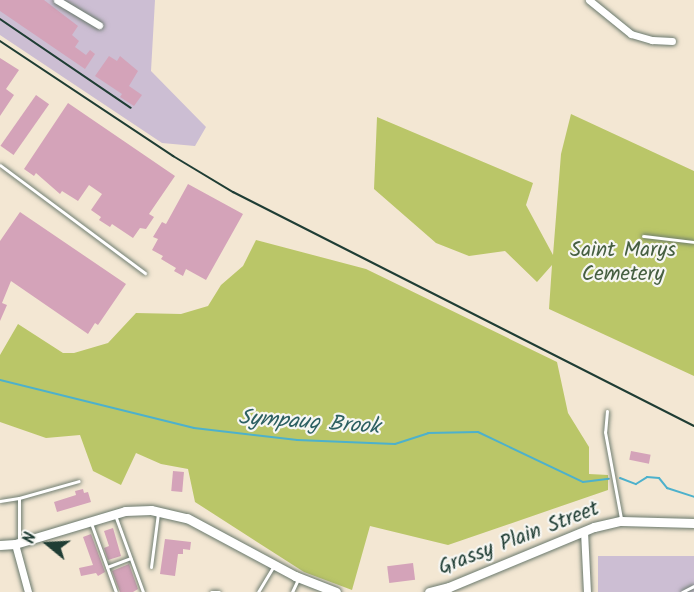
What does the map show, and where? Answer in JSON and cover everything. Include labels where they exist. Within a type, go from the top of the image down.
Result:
[{"type":"main road","points":[[0,545],[17,543],[114,514],[158,511],[187,518],[213,529],[298,577],[336,592]]},
{"type":"main road","name":"Grassy Plain Street","points":[[429,592],[449,587],[584,531],[621,521],[694,523]]},
{"type":"street","points":[[57,0],[99,25]]},
{"type":"street","points":[[589,0],[631,34],[652,40],[672,41]]},
{"type":"street","points":[[584,531],[587,592]]},
{"type":"street","points":[[17,543],[28,592]]},
{"type":"lane","points":[[0,165],[145,273]]},
{"type":"lane","points":[[643,236],[694,243]]},
{"type":"lane","points":[[607,411],[605,432],[621,521]]},
{"type":"lane","points":[[0,501],[79,481]]},
{"type":"lane","points":[[17,543],[19,498]]},
{"type":"lane","points":[[151,567],[158,511]]},
{"type":"lane","points":[[114,514],[143,592]]},
{"type":"lane","points":[[91,521],[116,592]]},
{"type":"lane","points":[[107,567],[130,558]]},
{"type":"lane","points":[[258,592],[274,564]]},
{"type":"lane","points":[[292,592],[298,577]]},
{"type":"lane","points":[[682,592],[694,586]]},
{"type":"lane","points":[[211,592],[219,592]]},
{"type":"shaded area","points":[[0,0],[155,0],[151,71],[206,127],[195,146],[162,143],[0,35]]},
{"type":"shaded area","points":[[598,556],[694,556],[694,592],[598,592]]},
{"type":"green space","name":"Saint Marys Cemetery","points":[[571,114],[694,171],[694,376],[549,309],[552,265],[537,282],[505,251],[469,256],[436,243],[374,189],[377,117],[533,183],[526,205],[553,255],[561,154]]},
{"type":"green space","points":[[256,240],[366,269],[557,362],[568,413],[589,447],[589,474],[608,475],[608,490],[448,545],[370,526],[352,590],[304,572],[195,502],[188,469],[161,464],[136,453],[121,485],[93,471],[80,435],[46,438],[0,422],[0,355],[18,324],[63,353],[74,353],[108,343],[136,313],[181,314],[208,306],[221,285],[243,266]]},
{"type":"building","points":[[0,0],[44,0],[78,26],[72,35],[79,41],[75,47],[86,55],[90,50],[95,54],[85,69],[0,11]]},
{"type":"building","points":[[109,56],[117,61],[120,56],[138,71],[129,86],[142,95],[134,106],[120,97],[122,94],[95,76]]},
{"type":"building","points":[[0,58],[19,70],[6,89],[14,95],[0,116]]},
{"type":"building","points":[[36,95],[49,104],[14,155],[0,146]]},
{"type":"building","points":[[68,103],[175,176],[149,214],[154,217],[146,229],[140,228],[133,238],[112,224],[110,227],[99,220],[101,217],[91,210],[102,194],[89,185],[78,201],[62,191],[60,194],[36,173],[34,176],[24,169]]},
{"type":"building","points":[[188,184],[243,214],[206,280],[186,269],[183,276],[174,271],[176,268],[152,250],[158,239],[153,237],[162,222],[166,224]]},
{"type":"building","points":[[20,212],[126,284],[98,325],[95,323],[88,334],[11,281],[2,303],[7,305],[0,321],[0,241]]},
{"type":"building","points":[[631,451],[651,455],[649,464],[629,460]]},
{"type":"building","points":[[173,471],[184,472],[182,492],[171,491]]},
{"type":"building","points":[[83,489],[84,493],[88,492],[91,502],[57,512],[54,502],[76,495],[75,491]]},
{"type":"building","points":[[113,528],[121,556],[108,560],[104,548],[109,546],[104,531]]},
{"type":"building","points":[[91,534],[105,572],[98,576],[96,573],[81,576],[79,568],[93,565],[83,537]]},
{"type":"building","points":[[165,539],[191,542],[190,550],[183,549],[183,554],[178,554],[175,576],[160,574]]},
{"type":"building","points":[[413,563],[415,580],[389,583],[387,566]]},
{"type":"building","points":[[129,564],[138,589],[133,592],[120,592],[112,571]]},
{"type":"waterway","name":"Sympaug Brook","points":[[0,380],[194,428],[297,440],[395,444],[428,433],[478,432],[583,482],[609,479]]},
{"type":"waterway","name":"Sympaug Brook","points":[[620,478],[636,484],[647,477],[659,478],[667,488],[694,497]]},
{"type":"railway","points":[[0,19],[131,108]]},
{"type":"railway","points":[[0,41],[173,156],[233,192],[694,426]]}]
